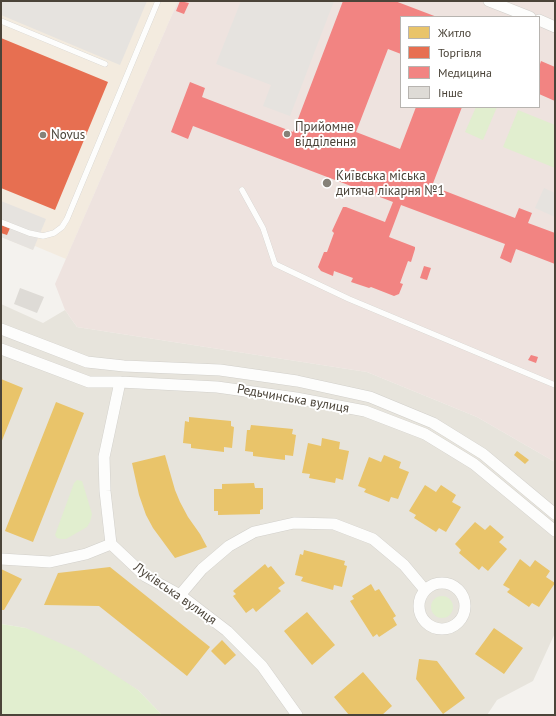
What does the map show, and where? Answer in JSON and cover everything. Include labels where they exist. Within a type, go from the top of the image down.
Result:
[{"type":"street","points":[[489,1],[527,16]]},
{"type":"street","points":[[540,20],[555,27]]},
{"type":"street","name":"Редьчинська вулиця","points":[[1,329],[87,362],[124,366],[220,370],[297,381],[370,397],[433,423],[483,454],[555,514]]},
{"type":"street","name":"Редьчинська вулиця","points":[[1,348],[88,382],[120,382],[217,387],[296,398],[365,412],[425,434],[474,464],[555,531]]},
{"type":"street","points":[[1,559],[50,562],[86,554],[111,544],[105,491],[104,457],[120,382]]},
{"type":"street","points":[[180,595],[202,568],[229,546],[254,532],[294,523],[334,524],[373,539],[404,565],[425,590]]},
{"type":"street","name":"Луківська вулиця","points":[[111,544],[145,576],[180,595],[227,631],[262,666],[297,715]]},
{"type":"street","points":[[440,583],[448,584],[458,590],[464,600],[465,608],[463,616],[458,623],[453,627],[446,629],[438,629],[425,623],[418,610],[418,602],[425,590],[432,585],[440,583]]},
{"type":"lane","points":[[1,222],[29,233],[43,236],[54,233],[62,227],[158,1]]},
{"type":"lane","points":[[1,22],[105,64]]},
{"type":"lane","points":[[242,190],[263,228],[275,264],[349,299],[555,385]]},
{"type":"shaded area","points":[[1,1],[178,1],[66,259],[35,246],[33,250],[1,237]]},
{"type":"shaded area","points":[[1,1],[147,1],[120,65],[1,15]]},
{"type":"shaded area","name":"Київська міська дитяча лікарня №1","points":[[178,1],[555,1],[555,462],[477,417],[367,372],[77,327],[65,310],[55,284]]},
{"type":"shaded area","points":[[241,1],[334,1],[290,116],[263,106],[271,85],[216,64]]},
{"type":"shaded area","points":[[544,188],[555,193],[555,217],[535,208]]},
{"type":"shaded area","points":[[1,201],[46,219],[33,250],[1,237]]},
{"type":"shaded area","points":[[1,304],[43,323],[65,310],[77,327],[367,372],[477,417],[555,462],[555,633],[533,681],[497,700],[487,715],[162,715],[138,690],[26,628],[1,624]]},
{"type":"green space","points":[[476,108],[497,108],[483,140],[465,132]]},
{"type":"green space","points":[[518,110],[555,125],[555,168],[503,147]]},
{"type":"green space","points":[[77,480],[82,481],[83,484],[92,514],[90,522],[87,527],[66,539],[57,538],[55,535],[74,483]]},
{"type":"green space","points":[[442,596],[450,599],[453,607],[450,615],[442,618],[434,615],[431,607],[434,599]]},
{"type":"green space","points":[[1,624],[26,628],[78,651],[138,690],[162,715],[1,715]]},
{"type":"building: Житло","points":[[1,379],[23,388],[1,443]]},
{"type":"building: Житло","points":[[56,402],[84,413],[33,542],[5,531]]},
{"type":"building: Житло","points":[[189,417],[231,421],[231,426],[234,427],[232,448],[224,447],[224,452],[191,448],[191,444],[183,443],[185,421],[189,422]]},
{"type":"building: Житло","points":[[251,425],[293,429],[292,434],[296,435],[293,456],[285,455],[285,460],[253,456],[253,452],[245,451],[247,430],[250,430]]},
{"type":"building: Житло","points":[[322,438],[340,442],[339,449],[349,451],[343,480],[336,478],[335,483],[309,478],[310,474],[302,473],[308,443],[321,446]]},
{"type":"building: Житло","points":[[517,451],[529,460],[525,464],[514,455]]},
{"type":"building: Житло","points":[[165,455],[180,502],[207,547],[175,558],[153,528],[146,515],[139,495],[132,463]]},
{"type":"building: Житло","points":[[384,455],[401,462],[399,468],[409,472],[398,499],[391,497],[389,502],[364,492],[366,489],[358,486],[369,457],[381,462]]},
{"type":"building: Житло","points":[[254,483],[255,488],[263,488],[263,509],[260,510],[260,514],[218,515],[218,511],[214,511],[214,489],[222,489],[222,484]]},
{"type":"building: Житло","points":[[425,485],[436,492],[441,485],[456,495],[452,502],[461,507],[446,532],[439,528],[436,532],[414,518],[416,515],[409,511]]},
{"type":"building: Житло","points":[[475,522],[485,530],[490,525],[504,537],[499,542],[507,549],[488,571],[482,566],[479,570],[459,553],[461,550],[455,544]]},
{"type":"building: Житло","points":[[304,550],[345,561],[344,565],[347,566],[342,587],[334,585],[333,590],[301,581],[303,577],[295,575],[300,554],[303,555]]},
{"type":"building: Житло","points":[[520,559],[530,567],[535,560],[550,571],[546,577],[555,583],[539,607],[532,603],[529,607],[507,592],[510,589],[503,585]]},
{"type":"building: Житло","points":[[265,564],[268,568],[271,566],[285,583],[278,588],[281,591],[256,612],[253,608],[246,613],[233,596],[236,594],[233,591]]},
{"type":"building: Житло","points":[[110,567],[210,647],[187,676],[99,606],[44,605],[58,573]]},
{"type":"building: Житло","points":[[1,569],[22,579],[4,610],[1,610]]},
{"type":"building: Житло","points":[[371,584],[375,591],[379,589],[396,616],[393,618],[397,625],[379,637],[377,634],[373,637],[350,601],[354,599],[352,596]]},
{"type":"building: Житло","points":[[307,612],[335,645],[312,665],[284,631]]},
{"type":"building: Житло","points":[[494,628],[523,648],[504,674],[475,654]]},
{"type":"building: Житло","points":[[222,640],[236,655],[225,665],[211,651]]},
{"type":"building: Житло","points":[[419,659],[437,661],[465,698],[443,714],[416,679]]},
{"type":"building: Житло","points":[[363,672],[392,706],[382,715],[349,715],[334,697]]},
{"type":"building: Торгівля","name":"Novus","points":[[1,38],[108,82],[55,210],[1,188]]},
{"type":"building: Торгівля","points":[[1,224],[10,228],[7,235],[1,233]]},
{"type":"building: Медицина","points":[[180,1],[189,3],[184,14],[176,11]]},
{"type":"building: Медицина","name":"Прийомне відділення","points":[[343,1],[395,1],[434,16],[400,16],[400,54],[388,49],[356,132],[400,149],[416,108],[462,108],[432,186],[515,218],[519,208],[532,213],[528,223],[555,233],[555,264],[516,249],[511,263],[500,258],[505,244],[401,205],[389,237],[415,247],[415,249],[411,262],[408,261],[400,283],[403,284],[399,294],[394,296],[371,287],[369,288],[351,282],[353,278],[334,271],[333,276],[321,271],[318,267],[324,252],[327,252],[334,233],[332,231],[343,207],[385,222],[393,202],[193,126],[188,139],[171,132],[190,82],[205,88],[202,97],[293,132]]},
{"type":"building: Медицина","points":[[541,61],[555,67],[555,101],[540,94]]},
{"type":"building: Медицина","points":[[424,266],[431,268],[427,280],[420,278]]},
{"type":"building: Медицина","points":[[531,355],[538,357],[536,363],[528,360]]},
{"type":"building: Інше","points":[[20,288],[44,297],[37,313],[14,304]]},
{"type":"place","name":"Прийомне відділення","points":[[287,134]]},
{"type":"place","name":"Novus","points":[[43,135]]},
{"type":"place","name":"Київська міська дитяча лікарня №1","points":[[327,183]]}]
